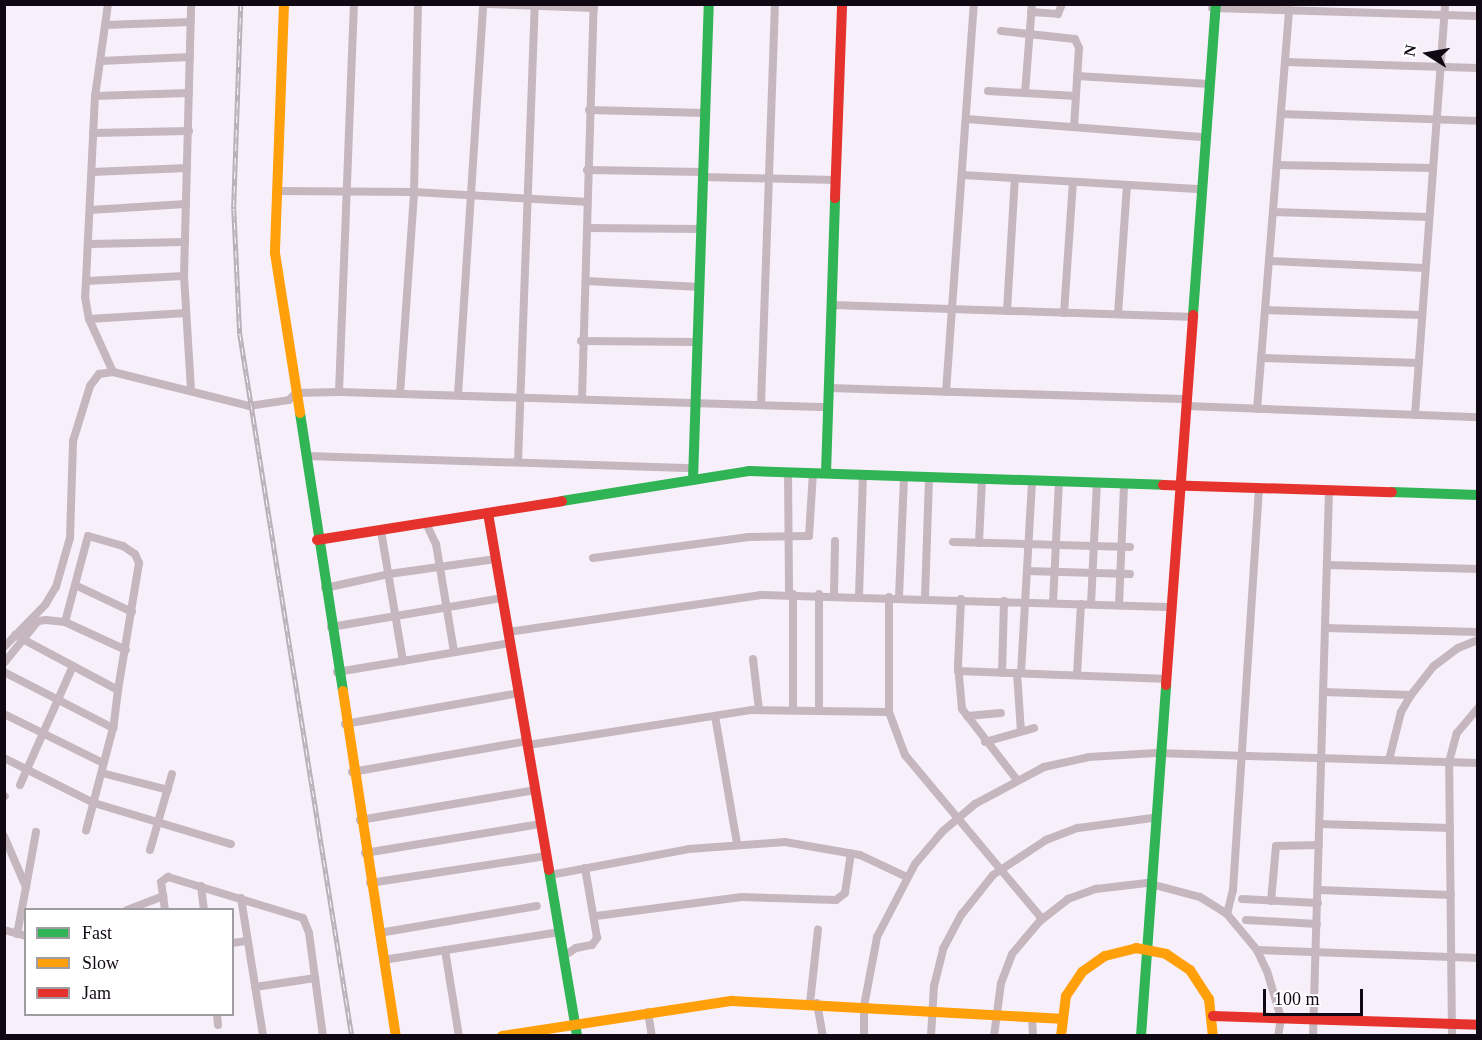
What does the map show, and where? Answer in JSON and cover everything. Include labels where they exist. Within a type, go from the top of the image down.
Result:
[{"type":"street","points":[[108,4],[95,96],[87,280],[89,319],[113,372]]},
{"type":"street","points":[[191,4],[184,276],[191,390]]},
{"type":"street","points":[[284,4],[275,253],[352,772],[396,1035]]},
{"type":"street","points":[[339,392],[354,4]]},
{"type":"street","points":[[400,394],[414,192],[418,4]]},
{"type":"street","points":[[458,395],[483,4]]},
{"type":"street","points":[[488,4],[535,8],[594,6],[585,202],[588,228],[581,340],[582,398]]},
{"type":"street","points":[[693,480],[709,4]]},
{"type":"street","points":[[761,404],[775,4]]},
{"type":"street","points":[[826,474],[842,4]]},
{"type":"street","points":[[946,392],[974,4]]},
{"type":"street","points":[[1025,93],[1031,8],[1058,14],[1062,4]]},
{"type":"street","points":[[1415,415],[1444,4]]},
{"type":"street","points":[[1149,884],[1167,607],[1185,402],[1214,6],[1289,10],[1328,8],[1478,16]]},
{"type":"street","points":[[518,462],[535,8]]},
{"type":"street","points":[[1257,409],[1289,10]]},
{"type":"street","points":[[105,25],[191,22]]},
{"type":"street","points":[[1001,31],[1075,39],[1079,48],[1074,127]]},
{"type":"street","points":[[100,61],[190,57]]},
{"type":"street","points":[[1285,62],[1478,68]]},
{"type":"street","points":[[1077,76],[1207,84]]},
{"type":"street","points":[[1185,402],[1188,316],[1207,84]]},
{"type":"street","points":[[988,91],[1076,96]]},
{"type":"street","points":[[95,96],[189,93]]},
{"type":"street","points":[[589,110],[706,113]]},
{"type":"street","points":[[1281,114],[1478,120]]},
{"type":"street","points":[[966,119],[1201,137]]},
{"type":"street","points":[[93,133],[189,131]]},
{"type":"street","points":[[1277,165],[1433,168]]},
{"type":"street","points":[[92,172],[187,168]]},
{"type":"street","points":[[587,170],[836,180]]},
{"type":"street","points":[[962,175],[1197,189]]},
{"type":"street","points":[[1006,311],[1016,178]]},
{"type":"street","points":[[1064,312],[1073,182]]},
{"type":"street","points":[[1118,314],[1127,185]]},
{"type":"street","points":[[277,191],[414,192],[585,202]]},
{"type":"street","points":[[90,210],[186,204]]},
{"type":"street","points":[[1273,212],[1429,217]]},
{"type":"street","points":[[588,228],[702,229]]},
{"type":"street","points":[[90,244],[185,242]]},
{"type":"street","points":[[1269,261],[1425,268]]},
{"type":"street","points":[[87,280],[184,276]]},
{"type":"street","points":[[586,281],[700,287]]},
{"type":"street","points":[[832,305],[1188,316]]},
{"type":"street","points":[[1265,310],[1422,315]]},
{"type":"street","points":[[89,319],[186,313]]},
{"type":"street","points":[[581,340],[698,342]]},
{"type":"street","points":[[1261,358],[1419,363]]},
{"type":"street","points":[[4,663],[18,638],[45,605],[56,587],[70,538],[73,441],[90,386],[99,374],[113,372],[249,406],[289,400],[296,393],[339,392],[828,407]]},
{"type":"street","points":[[829,388],[1185,402],[1257,409],[1478,417]]},
{"type":"street","points":[[306,456],[693,468]]},
{"type":"street","points":[[317,540],[749,471],[1478,495]]},
{"type":"street","points":[[788,472],[793,709]]},
{"type":"street","points":[[593,558],[696,542],[811,534],[813,473]]},
{"type":"street","points":[[859,596],[863,475]]},
{"type":"street","points":[[900,597],[904,476]]},
{"type":"street","points":[[925,598],[929,477]]},
{"type":"street","points":[[978,543],[982,479]]},
{"type":"street","points":[[1021,731],[1019,673],[1032,480]]},
{"type":"street","points":[[1053,603],[1059,481]]},
{"type":"street","points":[[1091,604],[1097,482]]},
{"type":"street","points":[[1119,605],[1120,574],[1125,547],[1124,484]]},
{"type":"street","points":[[1136,1035],[1178,485]]},
{"type":"street","points":[[1227,914],[1233,890],[1259,488]]},
{"type":"street","points":[[1313,1035],[1329,490]]},
{"type":"street","points":[[488,513],[576,1030]]},
{"type":"street","points":[[426,523],[436,544],[454,651]]},
{"type":"street","points":[[381,531],[403,661]]},
{"type":"street","points":[[66,622],[88,536],[123,546],[139,563],[113,728],[86,831]]},
{"type":"street","points":[[834,595],[836,540]]},
{"type":"street","points":[[953,542],[1125,547]]},
{"type":"street","points":[[325,588],[389,574],[496,559]]},
{"type":"street","points":[[1327,565],[1478,568]]},
{"type":"street","points":[[1027,571],[1130,574]]},
{"type":"street","points":[[75,585],[132,612]]},
{"type":"street","points":[[337,672],[454,651],[509,637],[701,602],[791,594],[1167,607]]},
{"type":"street","points":[[819,594],[819,710]]},
{"type":"street","points":[[889,597],[889,712],[905,755],[1042,919]]},
{"type":"street","points":[[331,627],[502,598]]},
{"type":"street","points":[[961,599],[958,692],[967,716],[1017,780]]},
{"type":"street","points":[[1002,673],[1004,601]]},
{"type":"street","points":[[1077,675],[1081,604]]},
{"type":"street","points":[[4,648],[38,621],[66,622],[126,650]]},
{"type":"street","points":[[1325,628],[1478,632]]},
{"type":"street","points":[[18,638],[118,690]]},
{"type":"street","points":[[1389,760],[1401,712],[1411,695],[1434,666],[1458,648],[1478,640]]},
{"type":"street","points":[[753,659],[759,710]]},
{"type":"street","points":[[20,785],[73,666]]},
{"type":"street","points":[[958,671],[1162,679]]},
{"type":"street","points":[[4,672],[113,728]]},
{"type":"street","points":[[1323,692],[1411,695]]},
{"type":"street","points":[[345,724],[519,693]]},
{"type":"street","points":[[1453,1030],[1449,762],[1457,733],[1478,708]]},
{"type":"street","points":[[352,772],[527,743],[759,710],[889,712]]},
{"type":"street","points":[[967,716],[1001,713]]},
{"type":"street","points":[[4,714],[104,764]]},
{"type":"street","points":[[716,716],[736,844]]},
{"type":"street","points":[[986,742],[1034,728]]},
{"type":"street","points":[[864,1035],[864,1006],[877,938],[907,877],[957,820],[975,804],[1044,767],[1089,757],[1159,753],[1478,763]]},
{"type":"street","points":[[4,758],[94,803],[231,844]]},
{"type":"street","points":[[102,773],[168,790]]},
{"type":"street","points":[[150,850],[172,774]]},
{"type":"street","points":[[360,820],[535,790]]},
{"type":"street","points":[[932,1035],[931,1011],[943,949],[962,914],[1000,870],[1046,840],[1078,828],[1152,818]]},
{"type":"street","points":[[365,853],[541,824]]},
{"type":"street","points":[[1320,824],[1450,828]]},
{"type":"street","points":[[4,930],[21,935],[26,887],[36,832]]},
{"type":"street","points":[[4,836],[26,887]]},
{"type":"street","points":[[550,875],[736,844],[806,843],[851,853],[907,877]]},
{"type":"street","points":[[1271,901],[1276,846],[1319,845]]},
{"type":"street","points":[[596,916],[742,897],[836,900],[845,893],[851,853]]},
{"type":"street","points":[[370,884],[546,856]]},
{"type":"street","points":[[564,956],[594,943],[596,916],[585,868]]},
{"type":"street","points":[[165,908],[164,877],[240,898],[306,921],[323,1035]]},
{"type":"street","points":[[994,1035],[994,1015],[1012,954],[1042,919],[1068,900],[1096,889],[1149,884],[1200,897],[1227,914],[1257,950],[1275,994],[1281,1018],[1278,1035]]},
{"type":"street","points":[[201,886],[204,908]]},
{"type":"street","points":[[1318,890],[1451,895]]},
{"type":"street","points":[[130,908],[163,896]]},
{"type":"street","points":[[240,898],[263,1035]]},
{"type":"street","points":[[1242,899],[1318,903]]},
{"type":"street","points":[[379,933],[537,906]]},
{"type":"street","points":[[1246,920],[1317,924]]},
{"type":"street","points":[[818,929],[813,1003],[823,1035]]},
{"type":"street","points":[[383,960],[560,932]]},
{"type":"street","points":[[234,943],[247,941]]},
{"type":"street","points":[[1141,1035],[1144,949]]},
{"type":"street","points":[[1061,1035],[1061,1019],[1066,996],[1083,972],[1105,956],[1144,949],[1166,954],[1190,970],[1209,999],[1213,1016],[1213,1035]]},
{"type":"street","points":[[445,950],[459,1035]]},
{"type":"street","points":[[1257,950],[1478,958]]},
{"type":"street","points":[[255,987],[315,978]]},
{"type":"street","points":[[502,1035],[576,1030],[648,1012],[732,1001],[813,1003],[1061,1019]]},
{"type":"street","points":[[648,1012],[652,1035]]},
{"type":"street","points":[[217,1016],[218,1025]]},
{"type":"street","points":[[1213,1016],[1281,1018],[1453,1030],[1478,1025]]},
{"type":"street","points":[[1032,1017],[1033,1035]]},
{"type":"railway","points":[[241,4],[234,209],[240,334],[352,1036]]},
{"type":"traffic: fast","points":[[693,480],[709,4]]},
{"type":"traffic: fast","points":[[1193,315],[1216,4]]},
{"type":"traffic: fast","points":[[826,473],[835,198]]},
{"type":"traffic: fast","points":[[300,413],[343,691]]},
{"type":"traffic: fast","points":[[562,501],[749,471],[1163,485]]},
{"type":"traffic: fast","points":[[1392,492],[1478,495]]},
{"type":"traffic: fast","points":[[1141,1036],[1166,685]]},
{"type":"traffic: fast","points":[[549,870],[577,1036]]},
{"type":"traffic: slow","points":[[284,4],[275,253],[300,413]]},
{"type":"traffic: slow","points":[[343,691],[396,1036]]},
{"type":"traffic: slow","points":[[1061,1036],[1066,996],[1082,972],[1105,956],[1136,948],[1166,954],[1190,970],[1209,999],[1213,1036]]},
{"type":"traffic: slow","points":[[502,1036],[732,1001],[1061,1019]]},
{"type":"traffic: jam","points":[[835,198],[842,4]]},
{"type":"traffic: jam","points":[[1166,685],[1193,315]]},
{"type":"traffic: jam","points":[[1163,485],[1392,492]]},
{"type":"traffic: jam","points":[[317,540],[562,501]]},
{"type":"traffic: jam","points":[[488,513],[549,870]]},
{"type":"traffic: jam","points":[[1213,1016],[1478,1025]]}]
